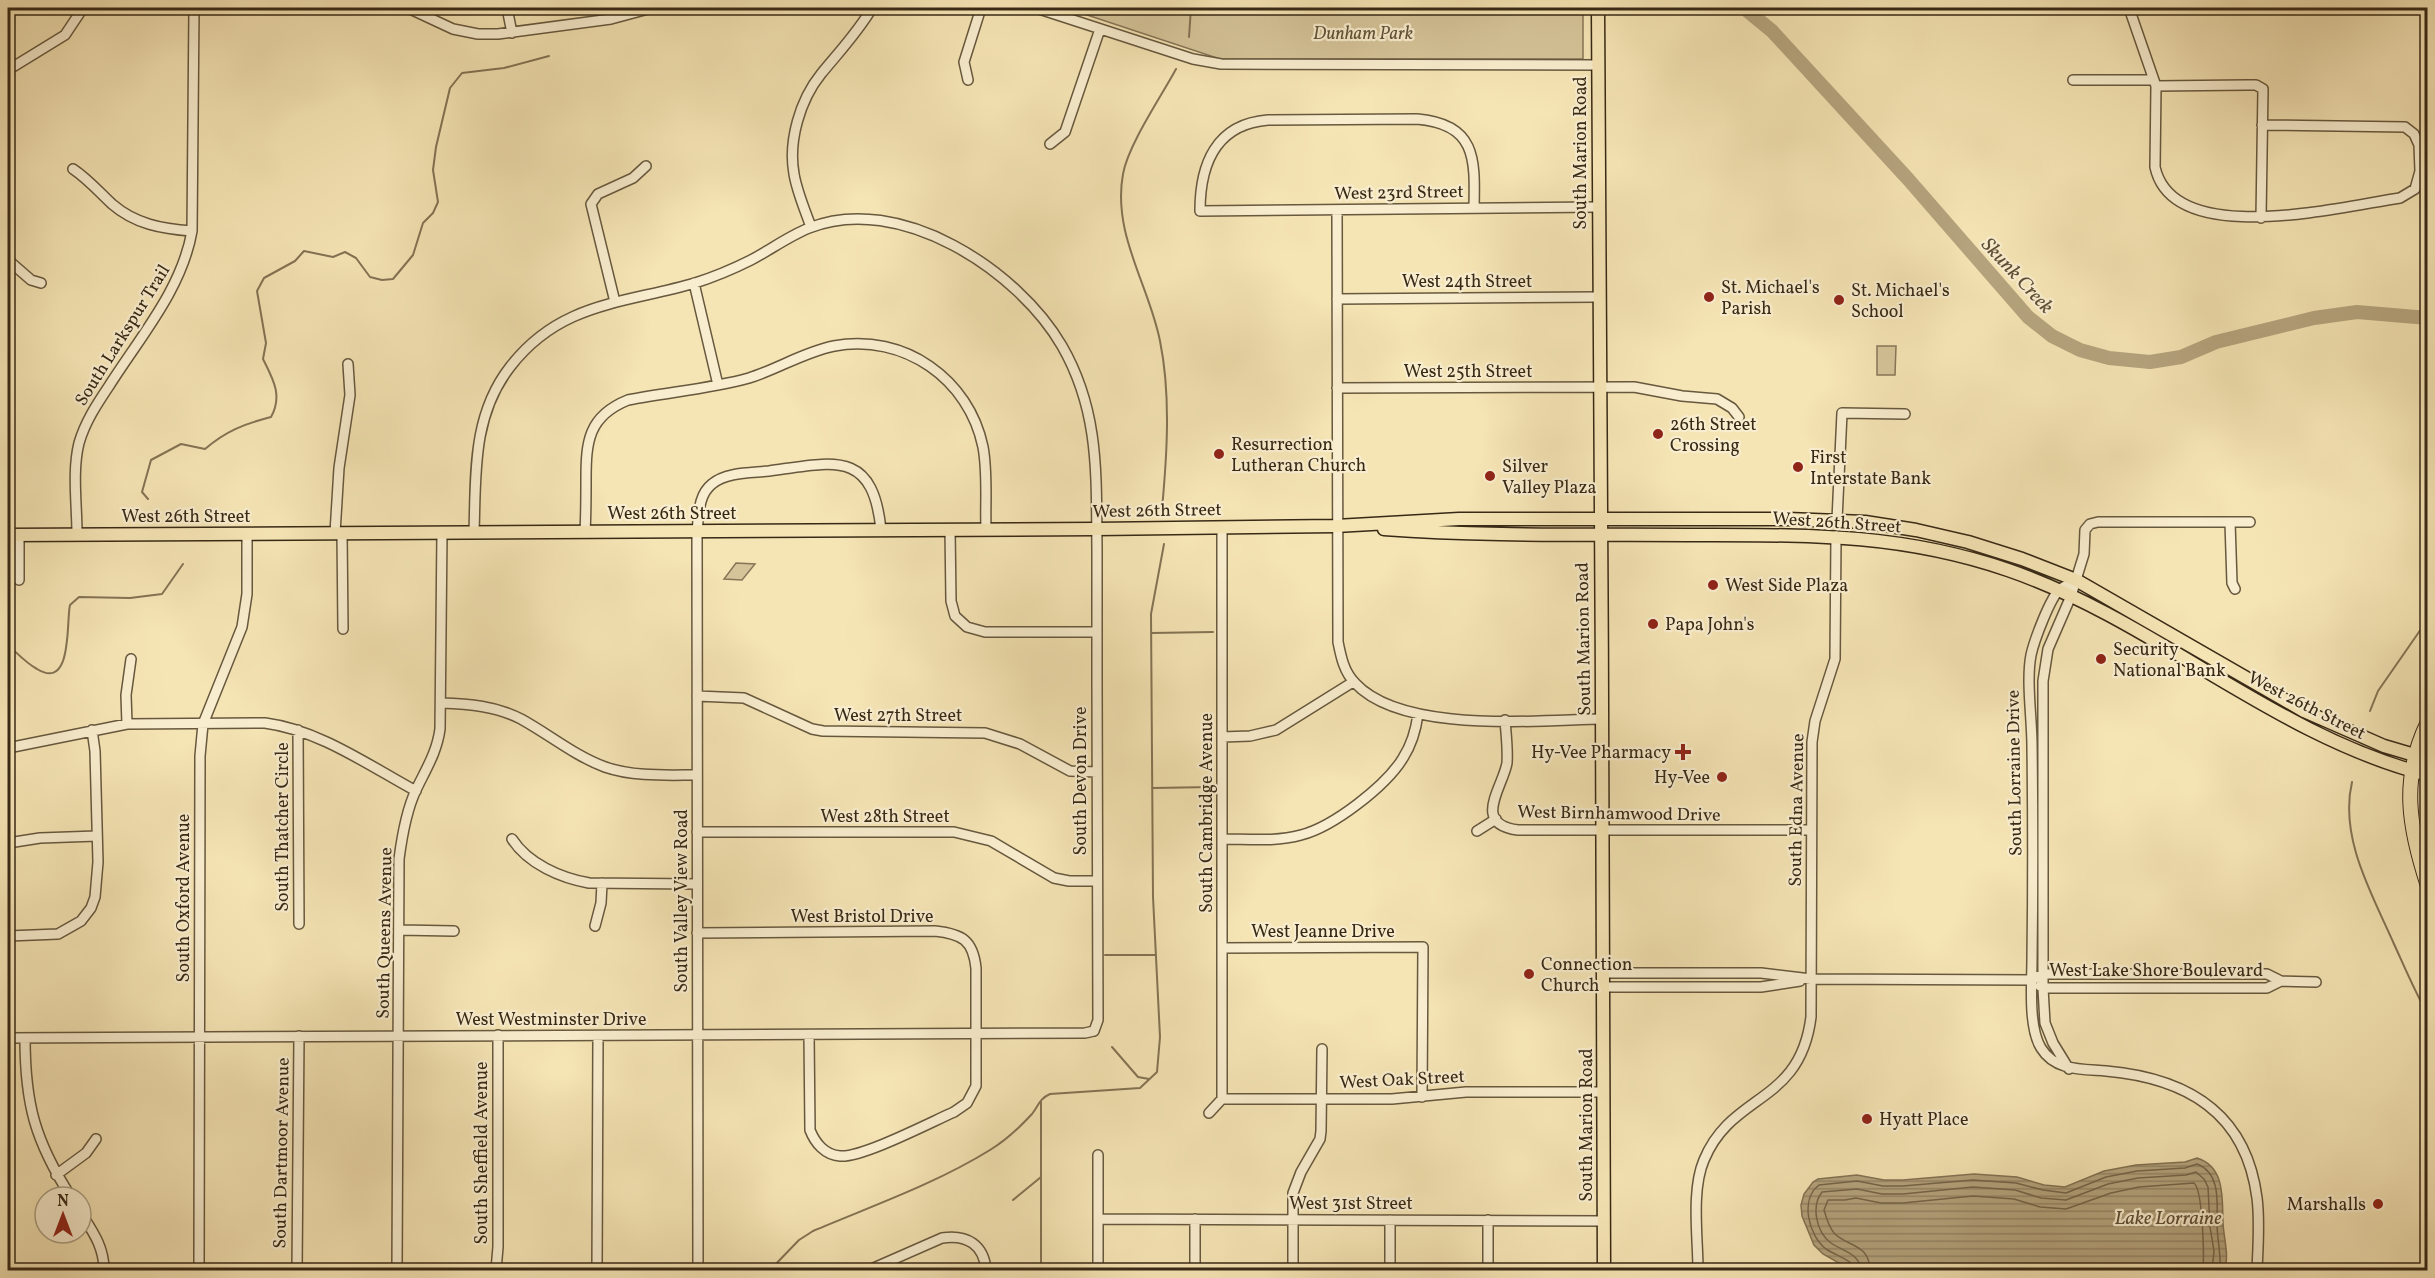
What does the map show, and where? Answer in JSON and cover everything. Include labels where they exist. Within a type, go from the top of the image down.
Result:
[{"type":"highway","points":[[2427,722],[2421,757],[2412,771],[2410,793],[2411,824],[2427,886]]},
{"type":"main road","name":"South Marion Road","points":[[1598,14],[1598,297],[1604,831],[1604,1270]]},
{"type":"main road","name":"West 26th Street","points":[[13,535],[1096,529],[1336,526],[1442,519],[1837,520],[1890,526],[1957,539],[2022,558],[2076,580],[2304,711],[2360,736],[2421,757]]},
{"type":"main road","points":[[1713,535],[1755,528],[1827,527],[1837,520]]},
{"type":"main road","name":"West 26th Street","points":[[1336,526],[1458,534],[1836,536],[1882,540],[1960,555],[2007,570],[2071,596],[2114,618],[2295,723],[2361,753],[2427,775]]},
{"type":"main road","points":[[1836,536],[1840,531],[1855,528],[1957,539]]},
{"type":"street","points":[[8,70],[65,35],[83,8]]},
{"type":"street","name":"South Larkspur Trail","points":[[77,534],[77,462],[84,430],[95,408],[181,272],[188,252],[192,231],[194,8]]},
{"type":"street","points":[[408,8],[460,31],[478,34],[512,33],[611,19],[652,8]]},
{"type":"street","points":[[507,8],[512,33]]},
{"type":"street","points":[[811,227],[796,185],[792,163],[798,118],[819,76],[856,32],[872,8]]},
{"type":"street","points":[[968,80],[964,62],[981,8]]},
{"type":"street","points":[[1036,8],[1194,59],[1221,64],[1598,65]]},
{"type":"street","points":[[2130,8],[2154,83],[2155,167],[2160,185],[2167,193],[2184,204],[2227,217],[2262,218],[2400,198],[2415,189],[2420,171],[2419,145],[2414,134],[2405,127],[2262,125]]},
{"type":"street","points":[[1050,144],[1065,132],[1100,28]]},
{"type":"street","points":[[2073,80],[2260,87],[2264,93],[2262,218]]},
{"type":"street","name":"West 23rd Street","points":[[1474,208],[1475,170],[1472,154],[1460,135],[1447,126],[1432,120],[1417,119],[1280,120],[1247,123],[1221,141],[1207,162],[1202,178],[1200,211],[1598,207]]},
{"type":"street","points":[[615,302],[591,204],[598,194],[633,178],[646,166]]},
{"type":"street","points":[[73,169],[87,179],[113,205],[136,219],[160,227],[192,231]]},
{"type":"street","points":[[1337,210],[1338,642],[1346,672],[1364,692],[1384,704],[1418,714],[1473,720],[1603,719]]},
{"type":"street","name":"South Devon Drive","points":[[474,532],[477,450],[488,404],[519,356],[543,334],[574,315],[615,302],[694,283],[751,260],[811,227],[837,222],[869,220],[889,223],[931,235],[980,260],[1028,301],[1062,347],[1086,401],[1094,442],[1098,1020],[1095,1031]]},
{"type":"street","points":[[8,260],[31,280],[41,283]]},
{"type":"street","points":[[694,283],[718,385]]},
{"type":"street","name":"West 24th Street","points":[[1337,299],[1598,297]]},
{"type":"street","points":[[585,532],[587,443],[590,433],[604,414],[628,400],[750,378],[817,351],[848,344],[874,344],[890,347],[915,357],[954,386],[971,413],[984,451],[986,529]]},
{"type":"street","points":[[343,629],[338,533],[339,468],[350,395],[348,364]]},
{"type":"street","name":"West 25th Street","points":[[1337,388],[1634,387],[1682,396],[1717,399],[1732,408],[1739,417]]},
{"type":"street","points":[[1837,520],[1842,413],[1905,414]]},
{"type":"street","name":"South Valley View Road","points":[[698,1270],[697,531],[703,497],[712,484],[718,480],[738,475],[827,464],[855,470],[867,481],[876,497],[881,530]]},
{"type":"street","name":"South Lorraine Drive","points":[[2069,1069],[2053,1043],[2045,1023],[2043,988],[2044,667],[2048,649],[2071,596],[2084,554],[2084,533],[2090,524],[2098,522],[2230,522]]},
{"type":"street","points":[[2235,589],[2232,583],[2230,522],[2250,522]]},
{"type":"street","name":"South Cambridge Avenue","points":[[1222,527],[1222,1099]]},
{"type":"street","points":[[950,529],[951,601],[955,616],[967,627],[985,632],[1097,632]]},
{"type":"street","name":"South Queens Avenue","points":[[397,1270],[399,859],[406,818],[416,791],[436,751],[440,729],[442,532]]},
{"type":"street","name":"South Oxford Avenue","points":[[199,1270],[200,756],[203,724],[242,627],[247,594],[247,533]]},
{"type":"street","points":[[13,535],[19,580]]},
{"type":"street","name":"South Edna Avenue","points":[[1698,1270],[1698,1185],[1703,1161],[1714,1140],[1727,1125],[1772,1092],[1794,1068],[1808,1036],[1811,979],[1813,731],[1835,660],[1836,536]]},
{"type":"street","name":"South Lorraine Drive","points":[[2069,1069],[2047,1057],[2039,1046],[2033,1017],[2032,748],[2029,665],[2038,632],[2059,591],[2076,580]]},
{"type":"street","points":[[127,724],[126,695],[130,659]]},
{"type":"street","points":[[1222,737],[1250,736],[1276,730],[1353,682]]},
{"type":"street","name":"West 27th Street","points":[[697,696],[744,698],[812,729],[823,731],[985,733],[1020,744],[1070,771],[1097,772]]},
{"type":"street","points":[[441,703],[480,705],[520,718],[576,754],[608,768],[653,775],[697,775]]},
{"type":"street","points":[[1222,839],[1290,838],[1327,826],[1357,804],[1395,770],[1412,743],[1418,714]]},
{"type":"street","name":"West Birnhamwood Drive","points":[[1505,720],[1507,760],[1492,804],[1496,819],[1506,828],[1604,831],[1811,830]]},
{"type":"street","points":[[8,748],[127,724],[265,723],[298,730],[333,746],[416,791]]},
{"type":"street","points":[[8,936],[58,934],[81,921],[91,908],[95,897],[97,836],[95,751],[92,730]]},
{"type":"street","name":"South Thatcher Circle","points":[[298,730],[299,924]]},
{"type":"street","points":[[1477,831],[1496,819]]},
{"type":"street","name":"West 28th Street","points":[[698,832],[954,832],[991,841],[1054,879],[1097,881]]},
{"type":"street","points":[[8,843],[40,838],[97,836]]},
{"type":"street","points":[[512,839],[524,854],[578,881],[602,884],[697,884]]},
{"type":"street","points":[[595,926],[601,903],[602,884]]},
{"type":"street","points":[[399,930],[454,931]]},
{"type":"street","name":"West Bristol Drive","points":[[697,933],[935,931],[957,936],[968,943],[975,957],[976,1086],[967,1103],[954,1112],[861,1153],[841,1156],[823,1149],[812,1137],[810,1130],[810,1035]]},
{"type":"street","name":"West Jeanne Drive","points":[[1222,948],[1423,947],[1422,1097]]},
{"type":"street","name":"West Lake Shore Boulevard","points":[[1603,973],[1761,974],[1811,979],[2032,980],[2043,974],[2267,974],[2281,981],[2316,982]]},
{"type":"street","name":"West Lake Shore Boulevard","points":[[1603,987],[1761,987],[1811,979]]},
{"type":"street","name":"West Lake Shore Boulevard","points":[[2032,980],[2043,988],[2266,988],[2281,981]]},
{"type":"street","points":[[1095,1031],[1103,1039]]},
{"type":"street","name":"West Westminster Drive","points":[[8,1038],[810,1035],[1085,1033],[1095,1031]]},
{"type":"street","name":"South Sheffield Avenue","points":[[496,1270],[498,1247],[498,1035]]},
{"type":"street","name":"South Dartmoor Avenue","points":[[297,1270],[299,1036]]},
{"type":"street","points":[[597,1270],[598,1036]]},
{"type":"street","points":[[25,1038],[28,1101],[40,1141],[63,1185]]},
{"type":"street","points":[[1293,1270],[1293,1193],[1320,1139],[1322,1049]]},
{"type":"street","points":[[2069,1069],[2156,1078],[2187,1092],[2220,1116],[2239,1141],[2253,1177],[2258,1199],[2257,1270]]},
{"type":"street","name":"West Oak Street","points":[[1222,1099],[1422,1097],[1466,1092],[1604,1092]]},
{"type":"street","points":[[1209,1113],[1222,1099]]},
{"type":"street","points":[[56,1174],[86,1153],[96,1139]]},
{"type":"street","points":[[1098,1155],[1098,1270]]},
{"type":"street","name":"West 31st Street","points":[[1098,1219],[1604,1221]]},
{"type":"street","points":[[1195,1220],[1195,1270]]},
{"type":"street","points":[[1390,1220],[1390,1270]]},
{"type":"street","points":[[1488,1221],[1488,1270]]},
{"type":"street","points":[[93,1232],[104,1256],[104,1270]]},
{"type":"street","points":[[868,1270],[942,1238],[956,1237],[971,1241],[977,1246],[984,1259],[986,1270]]},
{"type":"street","points":[[93,1270],[428,1270]]},
{"type":"green space","name":"Dunham Park","points":[[1066,8],[1583,8],[1583,59],[1220,59]]},
{"type":"green space","points":[[1877,346],[1896,346],[1895,375],[1877,375]]},
{"type":"green space","points":[[736,563],[755,564],[742,580],[724,579]]},
{"type":"water","name":"Lake Lorraine","points":[[2197,1158],[2206,1162],[2218,1176],[2222,1195],[2225,1270],[1851,1270],[1823,1254],[1814,1245],[1802,1216],[1801,1205],[1804,1194],[1818,1179],[1857,1175],[1884,1180],[1903,1180],[1974,1174],[2017,1177],[2044,1185],[2065,1187],[2104,1171],[2136,1165],[2185,1162]]},
{"type":"waterway","points":[[1189,37],[1191,8]]},
{"type":"waterway","name":"Skunk Creek","points":[[1744,8],[1772,31],[1908,179],[2028,317],[2052,336],[2080,350],[2109,358],[2150,362],[2181,357],[2216,342],[2314,318],[2357,312],[2428,318]]},
{"type":"waterway","points":[[148,499],[142,492],[151,460],[181,444],[205,449],[220,437],[236,429],[271,417],[275,409],[276,395],[273,381],[263,359],[266,343],[257,291],[264,278],[295,261],[304,251],[333,257],[345,252],[356,258],[370,277],[382,280],[393,279],[413,255],[423,223],[433,213],[438,202],[433,170],[450,88],[462,73],[504,68],[549,56]]},
{"type":"waterway","points":[[1162,509],[1167,425],[1166,382],[1155,320],[1127,238],[1121,196],[1123,174],[1131,149],[1176,69]]},
{"type":"waterway","points":[[770,1270],[799,1240],[813,1231],[925,1184],[990,1150],[1017,1129],[1046,1096],[1140,1088],[1157,1072],[1160,1037],[1153,897],[1151,614],[1164,544]]},
{"type":"waterway","points":[[8,645],[37,669],[49,673],[57,671],[66,652],[70,605],[79,597],[130,598],[162,594],[183,564]]},
{"type":"waterway","points":[[2370,711],[2378,691],[2428,619]]},
{"type":"waterway","points":[[1151,633],[1213,632]]},
{"type":"waterway","points":[[2352,782],[2349,803],[2350,824],[2360,865],[2414,989],[2428,1015]]},
{"type":"waterway","points":[[1152,788],[1214,787]]},
{"type":"waterway","points":[[1105,955],[1156,955]]},
{"type":"waterway","points":[[1112,1047],[1138,1077],[1149,1079]]},
{"type":"waterway","points":[[1041,1101],[1041,1270]]},
{"type":"waterway","points":[[1013,1200],[1041,1177]]},
{"type":"place","name":"St. Michael's Parish","points":[[1709,297]]},
{"type":"place","name":"St. Michael's School","points":[[1839,300]]},
{"type":"place","name":"26th Street Crossing","points":[[1658,434]]},
{"type":"place","name":"Resurrection Lutheran Church","points":[[1219,454]]},
{"type":"place","name":"First Interstate Bank","points":[[1798,467]]},
{"type":"place","name":"Silver Valley Plaza","points":[[1490,476]]},
{"type":"place","name":"West Side Plaza","points":[[1713,585]]},
{"type":"place","name":"Papa John's","points":[[1653,624]]},
{"type":"place","name":"Security National Bank","points":[[2101,659]]},
{"type":"place","name":"Hy-Vee Pharmacy","points":[[1683,752]]},
{"type":"place","name":"Hy-Vee","points":[[1722,777]]},
{"type":"place","name":"Connection Church","points":[[1529,974]]},
{"type":"place","name":"Hyatt Place","points":[[1867,1119]]},
{"type":"place","name":"Marshalls","points":[[2378,1204]]}]
